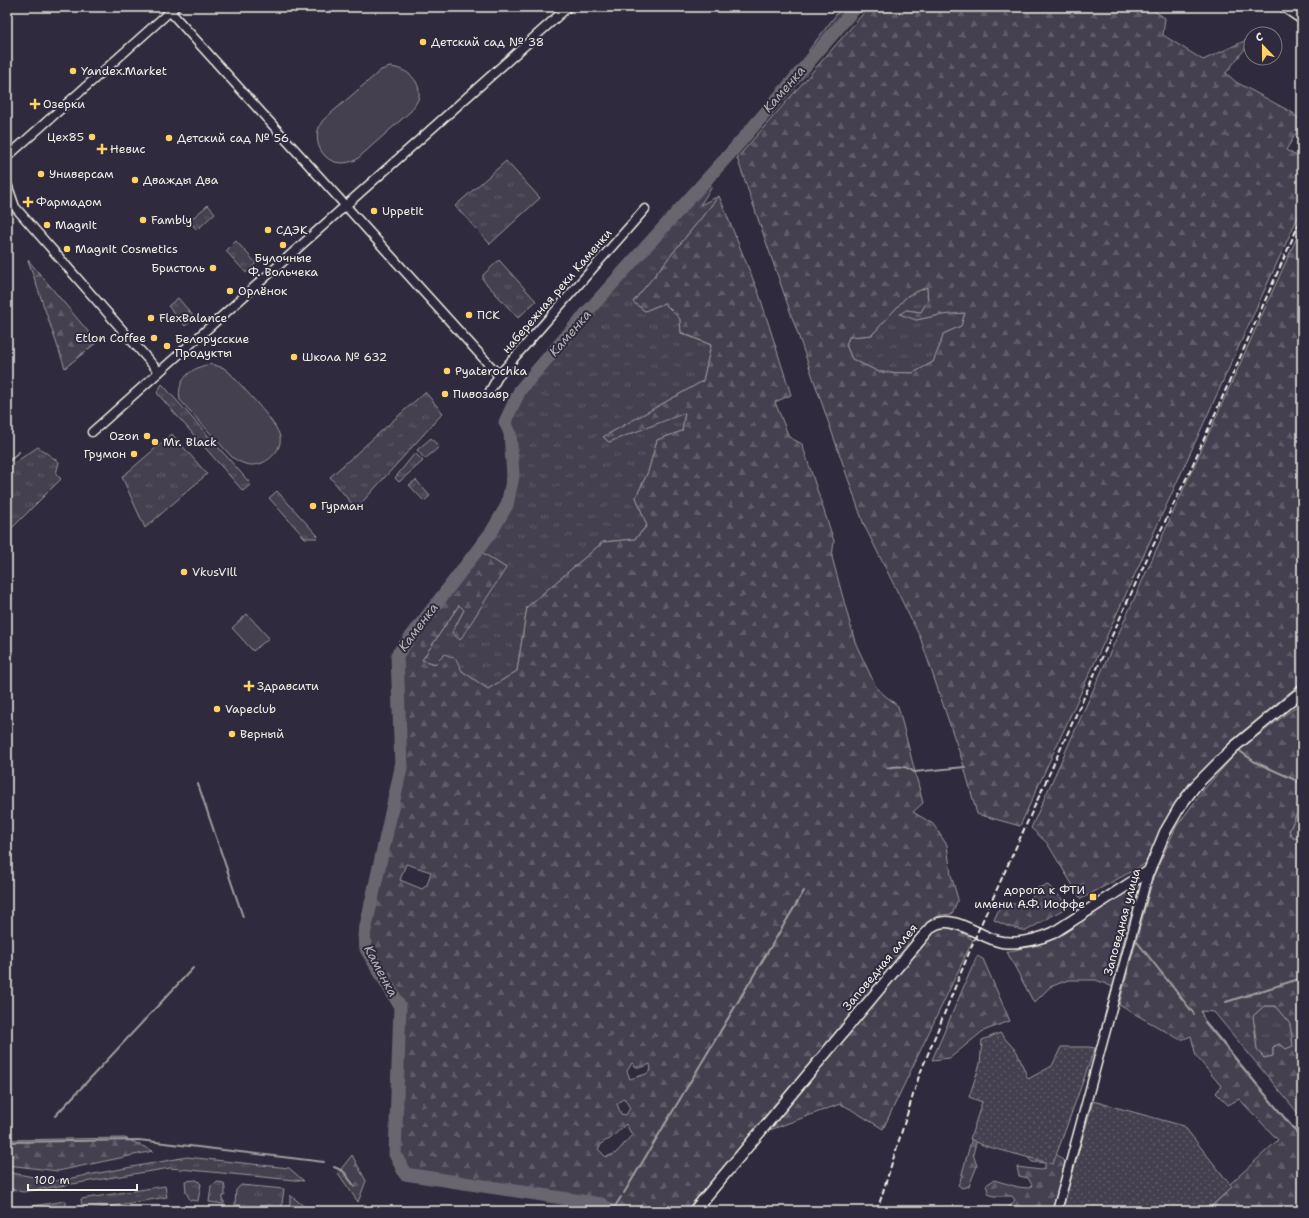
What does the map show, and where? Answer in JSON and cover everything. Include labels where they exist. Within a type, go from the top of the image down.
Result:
[{"type":"street","points":[[92,432],[568,7]]},
{"type":"street","points":[[1283,7],[1302,20]]},
{"type":"street","points":[[7,157],[170,8],[345,206],[499,375]]},
{"type":"street","points":[[7,184],[15,207],[159,372]]},
{"type":"street","name":"набережная реки Каменки","points":[[490,391],[499,375],[645,209]]},
{"type":"street","name":"Заповедная улица","points":[[1057,1211],[1149,871],[1165,832],[1180,806],[1196,786],[1234,747],[1302,691]]},
{"type":"street","name":"Заповедная аллея","points":[[694,1211],[931,927],[937,923],[945,921],[954,922],[1002,942],[1024,942],[1042,938],[1053,933],[1149,871]]},
{"type":"green space","points":[[842,7],[856,7],[810,62],[809,50]]},
{"type":"green space","points":[[869,7],[1148,7],[1165,18],[1163,35],[1203,60],[1243,42],[1243,51],[1226,73],[1236,82],[1293,113],[1302,123],[1302,128],[1297,132],[1286,150],[1302,159],[1302,208],[1020,826],[977,814],[963,763],[920,637],[864,525],[737,158]],"holes":[[[927,287],[928,300],[921,312],[906,310],[900,314],[916,320],[940,315],[965,313],[961,326],[943,334],[933,362],[913,373],[879,372],[852,359],[846,345],[849,337],[872,335],[907,296]]]},
{"type":"green space","points":[[390,67],[406,72],[415,80],[419,90],[417,102],[411,111],[356,160],[340,163],[332,161],[322,153],[320,149],[317,137],[321,122],[381,70]]},
{"type":"green space","points":[[506,161],[540,198],[490,244],[455,206]]},
{"type":"green space","points":[[706,178],[712,187],[700,205],[719,196],[633,302],[645,311],[664,303],[680,319],[681,333],[711,345],[703,381],[603,437],[609,442],[685,412],[682,431],[657,440],[648,472],[636,497],[647,525],[635,539],[603,542],[527,607],[517,671],[488,689],[462,671],[422,660],[459,605],[464,610],[452,633],[506,568],[480,551],[511,505],[513,476],[510,433],[505,422],[520,390]]},
{"type":"green space","points":[[719,196],[759,294],[791,395],[775,402],[789,437],[802,444],[834,541],[832,557],[855,642],[877,689],[898,706],[923,803],[913,812],[933,824],[947,845],[951,875],[958,899],[952,914],[941,915],[930,922],[686,1211],[597,1211],[590,1206],[406,1176],[400,1154],[405,1006],[367,940],[405,770],[398,659],[480,551],[506,568],[460,640],[452,633],[464,610],[459,605],[422,660],[435,664],[445,654],[456,659],[462,671],[488,689],[517,671],[527,607],[603,542],[635,539],[647,526],[636,497],[648,472],[657,440],[682,431],[685,413],[609,442],[603,437],[703,381],[711,345],[681,332],[680,319],[664,303],[645,311],[633,302]],"holes":[[[406,864],[431,872],[427,885],[422,889],[400,880]],[[632,1063],[636,1067],[643,1067],[650,1064],[651,1070],[646,1074],[630,1079],[627,1071]],[[624,1098],[630,1108],[626,1115],[621,1114],[617,1104]],[[626,1124],[632,1135],[616,1153],[606,1157],[598,1149],[603,1142],[610,1139]]]},
{"type":"green space","points":[[208,205],[215,213],[197,230],[189,221]]},
{"type":"green space","points":[[1302,226],[1302,682],[1230,742],[1195,780],[1165,821],[1145,864],[1081,899],[1047,843],[1031,828]]},
{"type":"green space","points":[[236,241],[256,263],[246,273],[226,251]]},
{"type":"green space","points":[[28,260],[97,342],[65,368]]},
{"type":"green space","points":[[499,260],[536,301],[518,318],[483,280],[483,275]]},
{"type":"green space","points":[[927,287],[928,300],[921,312],[906,310],[916,320],[940,315],[965,313],[961,326],[943,334],[933,362],[913,373],[879,372],[852,359],[846,345],[849,337],[872,335],[907,296]]},
{"type":"green space","points":[[178,298],[195,318],[185,326],[168,306]]},
{"type":"green space","points":[[211,364],[224,368],[231,374],[273,423],[280,437],[280,441],[276,453],[266,461],[249,465],[234,459],[180,400],[180,386],[187,375],[198,368]]},
{"type":"green space","points":[[162,384],[251,484],[243,491],[157,393]]},
{"type":"green space","points":[[425,392],[443,413],[356,509],[330,477]]},
{"type":"green space","points":[[172,434],[207,474],[145,528],[122,477]]},
{"type":"green space","points":[[431,438],[439,447],[425,459],[417,450]]},
{"type":"green space","points":[[38,447],[59,462],[56,474],[61,479],[7,533],[7,470],[14,463]]},
{"type":"green space","points":[[415,453],[423,461],[399,482],[395,478]]},
{"type":"green space","points":[[416,480],[430,496],[424,501],[409,485]]},
{"type":"green space","points":[[277,491],[318,536],[317,538],[305,538],[269,498]]},
{"type":"green space","points":[[247,614],[269,638],[253,651],[232,628]]},
{"type":"green space","points":[[1302,702],[1302,809],[1298,811],[1289,831],[1293,838],[1302,839],[1302,1118],[1214,1012],[1201,1011],[1204,1019],[1302,1138],[1302,1211],[1212,1211],[1210,1208],[1232,1187],[1230,1184],[1278,1140],[1239,1099],[1228,1105],[1216,1093],[1221,1086],[1196,1056],[1191,1036],[1184,1039],[1179,1039],[1119,1005],[1154,875],[1176,827],[1205,788],[1238,751]],"holes":[[[1264,1006],[1275,1006],[1290,1024],[1293,1046],[1286,1049],[1280,1044],[1273,1047],[1273,1056],[1264,1058],[1257,1050],[1253,1016]]]},
{"type":"green space","points":[[1302,809],[1302,839],[1292,838],[1289,831],[1298,811]]},
{"type":"green space","points":[[1048,885],[1069,906],[1026,931],[1007,926],[994,920],[1002,902],[1021,905],[1030,901],[1037,888]]},
{"type":"green space","points":[[1130,889],[1138,892],[1126,932],[1113,987],[1096,980],[1068,980],[1050,987],[1034,1003],[1007,952],[1043,943]]},
{"type":"green space","points":[[944,927],[960,931],[973,940],[883,1129],[840,1104],[767,1131],[933,931]]},
{"type":"green space","points":[[977,956],[983,959],[1010,1021],[983,1031],[950,1058],[932,1060]]},
{"type":"green space","points":[[1264,1006],[1275,1006],[1290,1024],[1293,1046],[1286,1049],[1280,1044],[1273,1047],[1273,1056],[1264,1058],[1257,1050],[1253,1016]]},
{"type":"green space","points":[[1000,1033],[1017,1052],[1028,1079],[1052,1066],[1061,1047],[1095,1048],[1053,1164],[985,1146],[970,1139],[982,1102],[969,1097],[980,1064],[982,1040]]},
{"type":"green space","points":[[1093,1101],[1184,1126],[1232,1187],[1206,1211],[1062,1211]]},
{"type":"green space","points":[[979,1132],[973,1154],[977,1166],[969,1186],[962,1188],[958,1185],[973,1134]]},
{"type":"green space","points":[[125,1138],[153,1151],[58,1171],[7,1165],[7,1140]]},
{"type":"green space","points":[[1054,1152],[1065,1162],[1054,1211],[1006,1211],[1015,1200],[1012,1196],[993,1196],[989,1194],[986,1185],[994,1180],[1018,1187],[1029,1188],[1032,1185],[1028,1178],[1019,1176],[1017,1167],[1041,1170],[1045,1168],[1045,1163],[1032,1162],[1025,1155]]},
{"type":"green space","points":[[352,1155],[366,1181],[358,1202],[338,1173]]},
{"type":"green space","points":[[187,1157],[289,1168],[304,1181],[170,1168],[23,1192],[7,1188],[7,1172],[55,1181]]},
{"type":"green space","points":[[197,1180],[201,1184],[198,1201],[190,1200],[186,1192],[185,1181]]},
{"type":"green space","points":[[218,1182],[224,1183],[225,1196],[223,1196],[222,1201],[224,1201],[224,1204],[209,1202],[211,1186]]},
{"type":"green space","points":[[241,1185],[284,1189],[281,1211],[260,1211],[258,1206],[235,1205],[236,1190]]},
{"type":"green space","points":[[165,1186],[167,1197],[83,1211],[81,1199]]},
{"type":"green space","points":[[290,1195],[310,1211],[290,1210]]},
{"type":"green space","points":[[66,1201],[66,1211],[7,1211],[7,1205],[18,1208]]},
{"type":"waterway","name":"Каменка","points":[[612,1211],[601,1204],[405,1174],[395,1154],[400,1006],[366,949],[364,935],[401,768],[397,655],[492,531],[507,505],[513,476],[510,433],[505,422],[520,390],[587,312],[735,148],[856,7]]},
{"type":"waterway","points":[[7,463],[19,452]]},
{"type":"waterway","points":[[1237,749],[1255,762],[1302,783]]},
{"type":"waterway","points":[[887,768],[901,767],[907,768],[914,772],[965,767]]},
{"type":"waterway","points":[[198,784],[243,917]]},
{"type":"waterway","points":[[624,1193],[804,891]]},
{"type":"waterway","points":[[1134,938],[1194,1014]]},
{"type":"waterway","points":[[55,1116],[193,968]]},
{"type":"waterway","points":[[1226,1002],[1302,978]]},
{"type":"waterway","points":[[1205,1022],[1302,1139]]},
{"type":"waterway","points":[[7,1142],[139,1140],[324,1162]]},
{"type":"waterway","points":[[334,1167],[343,1171],[355,1187]]},
{"type":"waterway","points":[[612,1211],[621,1197]]},
{"type":"railway","points":[[877,1211],[919,1076],[977,933],[1149,554],[1188,475],[1302,217]]},
{"type":"place","name":"Детский сад № 38","points":[[423,42]]},
{"type":"place","name":"Yandex.Market","points":[[73,71]]},
{"type":"place","name":"Озерки","points":[[35,104]]},
{"type":"place","name":"Цех85","points":[[92,137]]},
{"type":"place","name":"Детский сад № 56","points":[[169,138]]},
{"type":"place","name":"Невис","points":[[102,149]]},
{"type":"place","name":"Универсам","points":[[41,174]]},
{"type":"place","name":"Дважды Два","points":[[135,180]]},
{"type":"place","name":"Фармадом","points":[[28,202]]},
{"type":"place","name":"Uppetit","points":[[374,211]]},
{"type":"place","name":"Fambly","points":[[143,220]]},
{"type":"place","name":"Magnit","points":[[47,225]]},
{"type":"place","name":"СДЭК","points":[[268,230]]},
{"type":"place","name":"Булочные Ф. Вольчека","points":[[283,245]]},
{"type":"place","name":"Magnit Cosmetics","points":[[67,249]]},
{"type":"place","name":"Бристоль","points":[[213,268]]},
{"type":"place","name":"Орлёнок","points":[[230,291]]},
{"type":"place","name":"ПСК","points":[[469,315]]},
{"type":"place","name":"FlexBalance","points":[[151,318]]},
{"type":"place","name":"Etlon Coffee","points":[[154,338]]},
{"type":"place","name":"Белорусские Продукты","points":[[167,346]]},
{"type":"place","name":"Школа № 632","points":[[294,357]]},
{"type":"place","name":"Pyaterochka","points":[[447,371]]},
{"type":"place","name":"Пивозавр","points":[[445,394]]},
{"type":"place","name":"Ozon","points":[[147,436]]},
{"type":"place","name":"Mr. Black","points":[[155,442]]},
{"type":"place","name":"Грумон","points":[[134,454]]},
{"type":"place","name":"Гурман","points":[[313,506]]},
{"type":"place","name":"VkusVill","points":[[184,572]]},
{"type":"place","name":"Здравсити","points":[[249,686]]},
{"type":"place","name":"Vapeclub","points":[[217,709]]},
{"type":"place","name":"Верный","points":[[232,734]]},
{"type":"place","name":"дорога к ФТИ имени А.Ф. Иоффе","points":[[1093,897]]}]
